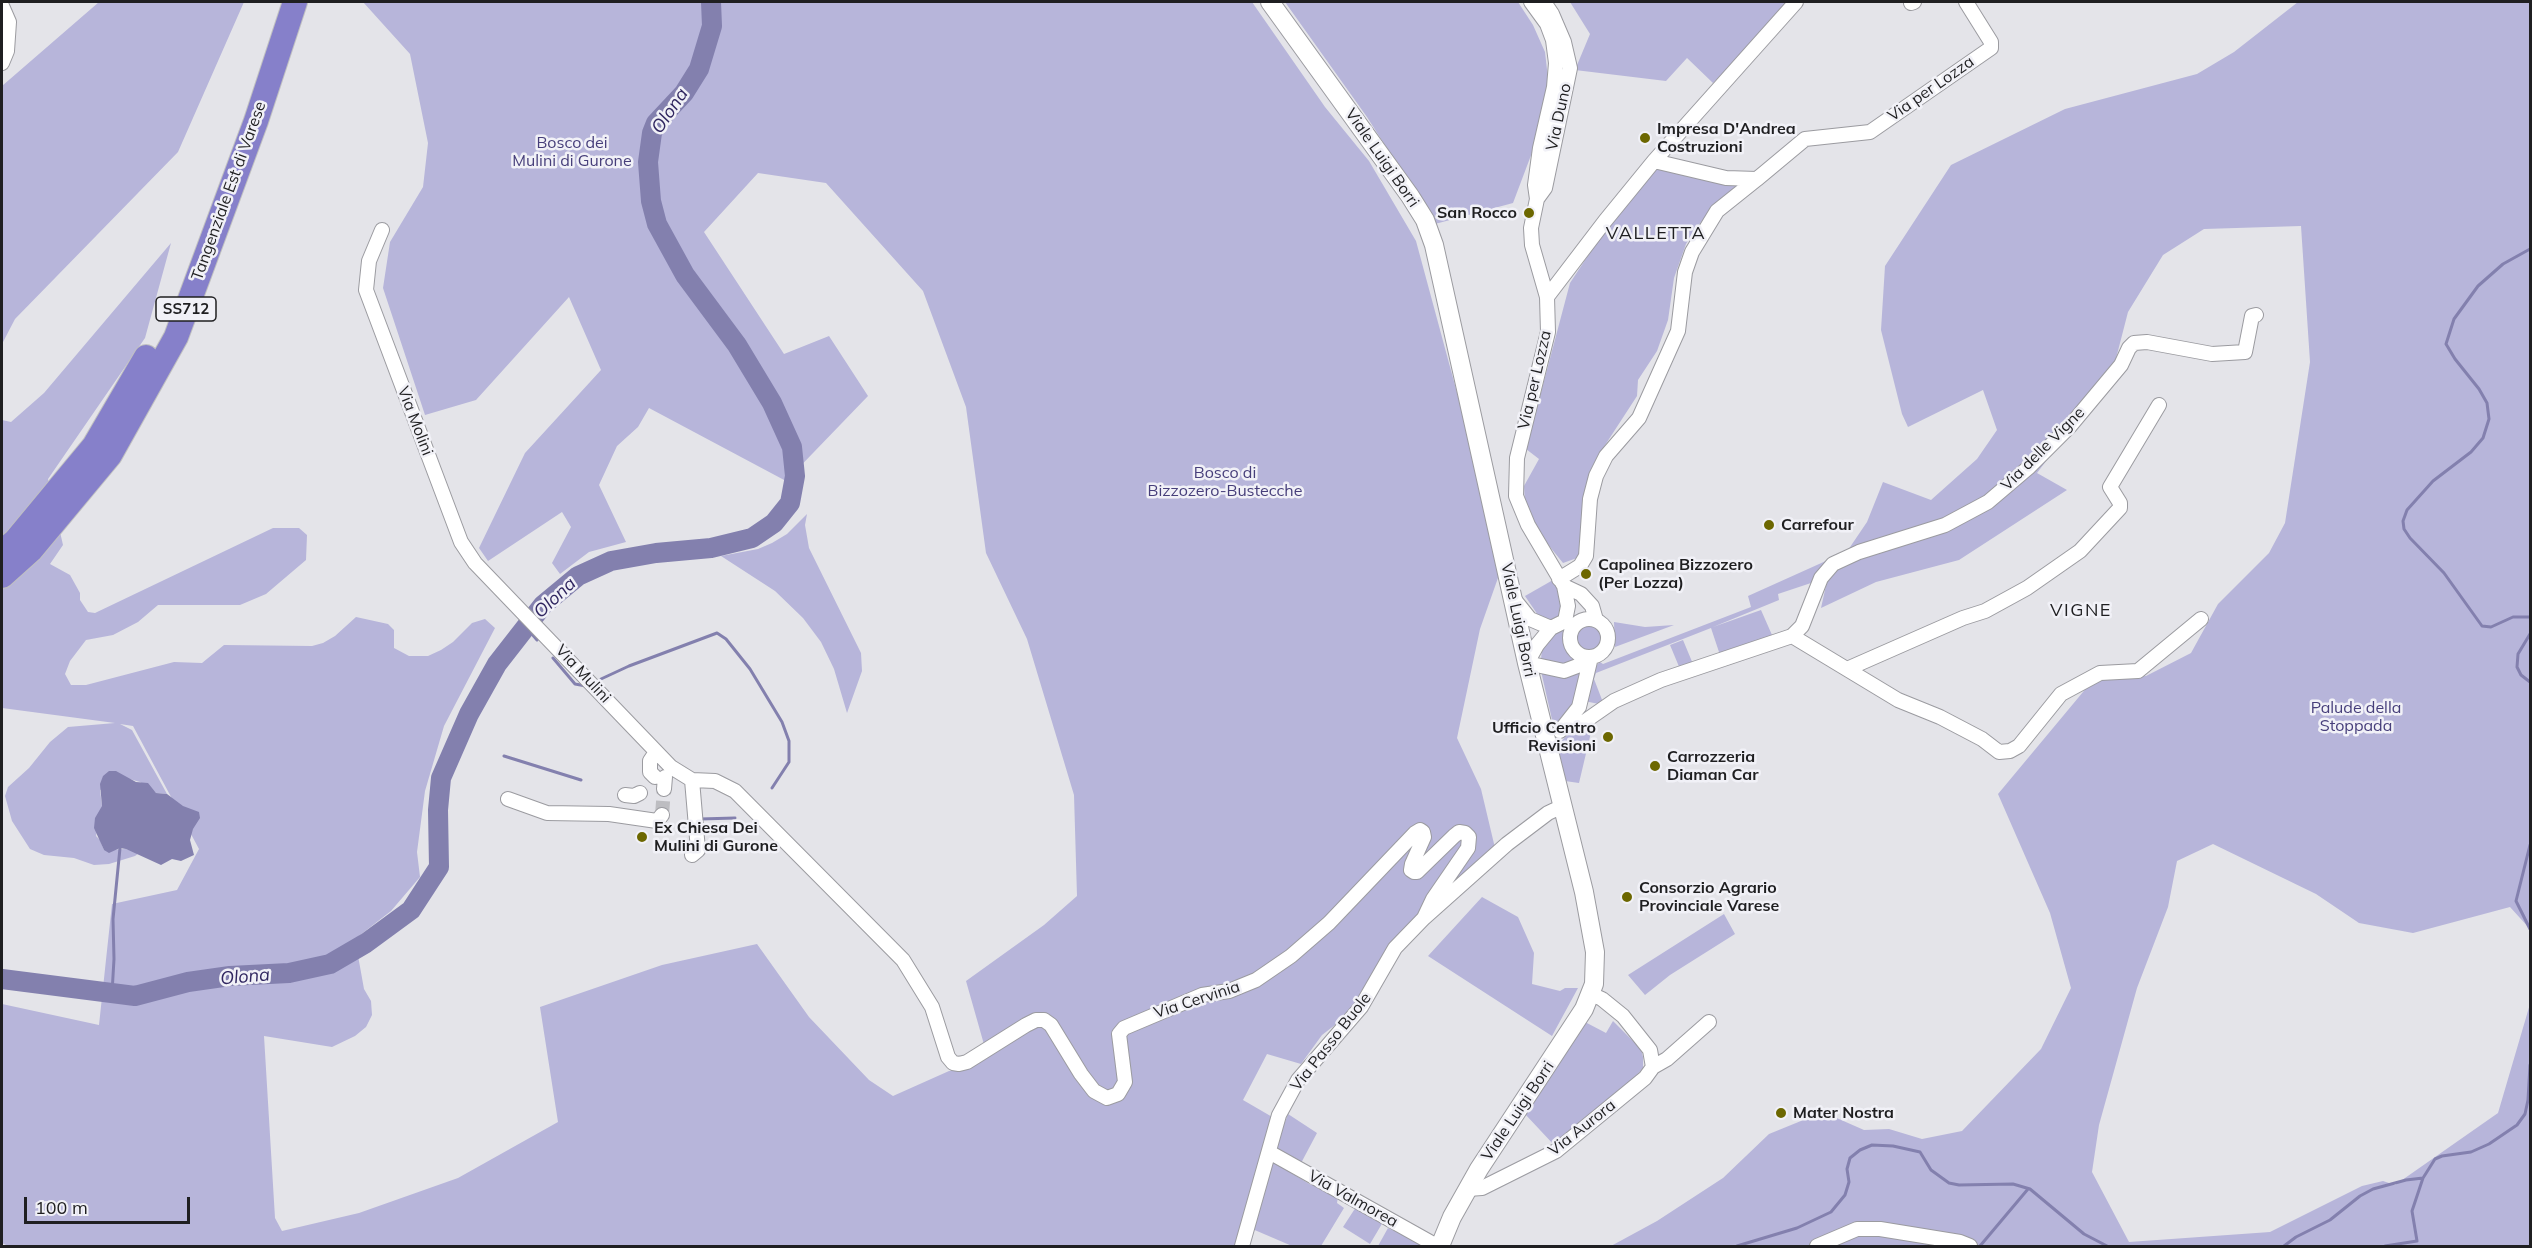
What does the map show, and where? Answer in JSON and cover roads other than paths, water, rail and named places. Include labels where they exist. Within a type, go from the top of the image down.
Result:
[{"type":"highway","name":"Tangenziale Est di Varese","points":[[2,552],[16,540],[94,446],[161,331],[242,116],[281,2]]},
{"type":"highway","name":"Tangenziale Est di Varese","points":[[2,576],[31,550],[110,455],[176,337],[256,121],[295,2]]},
{"type":"main road","name":"Viale Luigi Borri","points":[[1270,2],[1425,220],[1437,256],[1527,663],[1584,892],[1594,952],[1596,971],[1591,994],[1570,1033],[1508,1124],[1468,1189],[1438,1246]]},
{"type":"street","name":"Via Duno","points":[[1531,2],[1547,24],[1553,40],[1556,63],[1554,87],[1540,148],[1535,186],[1537,199],[1531,228],[1532,245],[1547,297]]},
{"type":"street","name":"Via Duno","points":[[1537,199],[1545,188],[1569,68],[1564,42],[1544,2]]},
{"type":"street","points":[[1547,297],[1654,161],[1796,2]]},
{"type":"street","name":"Via per Lozza","points":[[1757,179],[1805,139],[1870,132],[1990,48],[1991,42],[1966,2]]},
{"type":"street","points":[[2,6],[9,22],[7,51],[2,63]]},
{"type":"street","points":[[1654,161],[1726,178],[1757,179]]},
{"type":"street","points":[[1562,583],[1580,566],[1586,556],[1590,499],[1596,476],[1606,456],[1639,418],[1678,331],[1685,272],[1692,252],[1717,211],[1757,179]]},
{"type":"street","name":"Via Molini","points":[[382,230],[369,261],[366,290],[461,542],[475,563],[508,598]]},
{"type":"street","name":"Via per Lozza","points":[[1547,297],[1548,332],[1517,458],[1516,495],[1528,525],[1562,583],[1568,606],[1569,624]]},
{"type":"street","name":"Via delle Vigne","points":[[1792,636],[1802,626],[1821,578],[1833,564],[1859,552],[1945,525],[1988,502],[2028,468],[2070,426],[2121,365],[2134,343],[2147,342],[2212,354],[2245,352],[2252,316],[2256,315]]},
{"type":"street","points":[[1847,669],[1963,618],[1985,611],[2027,588],[2080,551],[2120,508],[2120,503],[2110,487],[2159,405]]},
{"type":"street","name":"Via per Lozza","points":[[1562,583],[1581,594],[1592,606],[1596,620]]},
{"type":"street","name":"Via Mulini","points":[[508,598],[553,642],[656,752],[657,782],[715,781],[735,791],[788,845]]},
{"type":"street","points":[[1514,599],[1530,619],[1551,628],[1583,619],[1596,620],[1605,628],[1608,639],[1603,650],[1589,660],[1564,671],[1527,663],[1537,645],[1551,628]]},
{"type":"street","points":[[1546,740],[1564,728],[1581,724],[1614,701],[1661,680],[1792,636],[1898,700],[1940,717],[1982,739],[1999,752],[2010,751],[2019,746],[2061,694],[2100,673],[2138,672],[2201,619]]},
{"type":"street","points":[[1569,624],[1571,645],[1578,654],[1589,660]]},
{"type":"street","points":[[1564,728],[1579,707],[1589,660]]},
{"type":"street","points":[[1579,707],[1596,712]]},
{"type":"street","points":[[692,780],[698,850],[692,855]]},
{"type":"street","points":[[625,795],[634,796],[657,782]]},
{"type":"street","points":[[508,799],[547,813],[609,814],[657,821],[662,815]]},
{"type":"street","name":"Via Passo Buole","points":[[1242,1246],[1279,1115],[1298,1080],[1361,1007],[1395,948],[1424,918],[1465,884],[1507,844],[1548,813],[1563,806]]},
{"type":"street","name":"Via Cervinia","points":[[788,845],[903,960],[932,1008],[948,1057],[953,1063],[967,1062],[1026,1025],[1036,1020],[1044,1020],[1051,1025],[1094,1091],[1107,1098],[1118,1094],[1125,1082],[1119,1034],[1124,1028],[1202,996],[1229,991],[1256,980],[1291,956],[1329,923],[1420,830],[1424,837],[1412,864],[1411,870],[1414,872],[1418,872],[1459,832],[1465,833],[1469,837],[1468,848],[1433,899],[1424,918]]},
{"type":"street","points":[[1591,994],[1602,999],[1623,1016],[1650,1050],[1653,1066]]},
{"type":"street","name":"Via Aurora","points":[[1468,1189],[1482,1188],[1556,1151],[1645,1078],[1653,1066],[1666,1059],[1709,1022]]},
{"type":"street","name":"Via Valmorea","points":[[1269,1152],[1438,1246]]},
{"type":"street","points":[[1817,1246],[1857,1229],[1880,1229],[1960,1242],[1970,1246]]},
{"type":"waterway","name":"Olona","points":[[2,979],[135,996],[188,982],[230,976],[289,973],[330,964],[366,943],[411,910],[439,867],[438,810],[441,778],[469,714],[497,664],[543,605],[578,576],[611,561],[656,553],[711,548],[752,538],[774,523],[790,503],[795,476],[792,447],[772,403],[737,345],[685,275],[657,224],[651,201],[648,162],[652,133],[656,123],[684,93],[699,69],[712,26],[711,2]]},
{"type":"waterway","points":[[2530,249],[2503,264],[2478,286],[2454,319],[2446,344],[2479,389],[2487,403],[2489,419],[2483,438],[2471,452],[2433,481],[2407,510],[2403,521],[2404,529],[2410,538],[2444,573],[2482,626],[2491,627],[2513,617],[2530,617]]},
{"type":"waterway","points":[[526,627],[537,640]]},
{"type":"waterway","points":[[601,679],[717,633],[726,639],[750,669],[782,722],[789,741],[789,762],[772,788]]},
{"type":"waterway","points":[[2530,634],[2518,654],[2517,667],[2521,675],[2530,682]]},
{"type":"waterway","points":[[553,658],[575,684],[586,686]]},
{"type":"waterway","points":[[504,756],[581,780]]},
{"type":"waterway","points":[[700,819],[735,818]]},
{"type":"waterway","points":[[2530,845],[2516,901],[2530,929]]},
{"type":"waterway","points":[[112,993],[113,919],[120,848]]},
{"type":"waterway","points":[[2385,1246],[2417,1241],[2412,1211],[2423,1178],[2435,1159],[2471,1152],[2489,1144],[2517,1125],[2525,1114],[2530,1065]]},
{"type":"waterway","points":[[1737,1246],[1797,1228],[1831,1212],[1845,1195],[1849,1182],[1847,1169],[1850,1158],[1860,1150],[1872,1145],[1893,1146],[1920,1152],[1931,1170],[1949,1183],[1959,1185],[2013,1184],[2030,1189],[2084,1234],[2107,1246]]},
{"type":"waterway","points":[[2284,1246],[2296,1237],[2330,1220],[2360,1196],[2373,1189],[2423,1178]]},
{"type":"waterway","points":[[1980,1246],[2028,1189]]},
{"type":"tunnel","points":[[662,815],[664,789]]},
{"type":"place","name":"Impresa D'Andrea Costruzioni","points":[[1645,138]]},
{"type":"place","name":"San Rocco","points":[[1529,213]]},
{"type":"place","name":"Carrefour","points":[[1769,525]]},
{"type":"place","name":"Capolinea Bizzozero (Per Lozza)","points":[[1586,574]]},
{"type":"place","name":"Ufficio Centro Revisioni","points":[[1608,737]]},
{"type":"place","name":"Carrozzeria Diaman Car","points":[[1655,766]]},
{"type":"place","name":"Ex Chiesa Dei Mulini di Gurone","points":[[642,837]]},
{"type":"place","name":"Consorzio Agrario Provinciale Varese","points":[[1627,897]]},
{"type":"place","name":"Mater Nostra","points":[[1781,1113]]},
{"type":"district","name":"VALLETTA","points":[[1656,234]]},
{"type":"district","name":"VIGNE","points":[[2081,611]]},
{"type":"park label","name":"Bosco dei Mulini di Gurone","points":[[572,152]]},
{"type":"park label","name":"Bosco di Bizzozero-Bustecche","points":[[1225,482]]},
{"type":"park label","name":"Palude della Stoppada","points":[[2356,717]]}]
